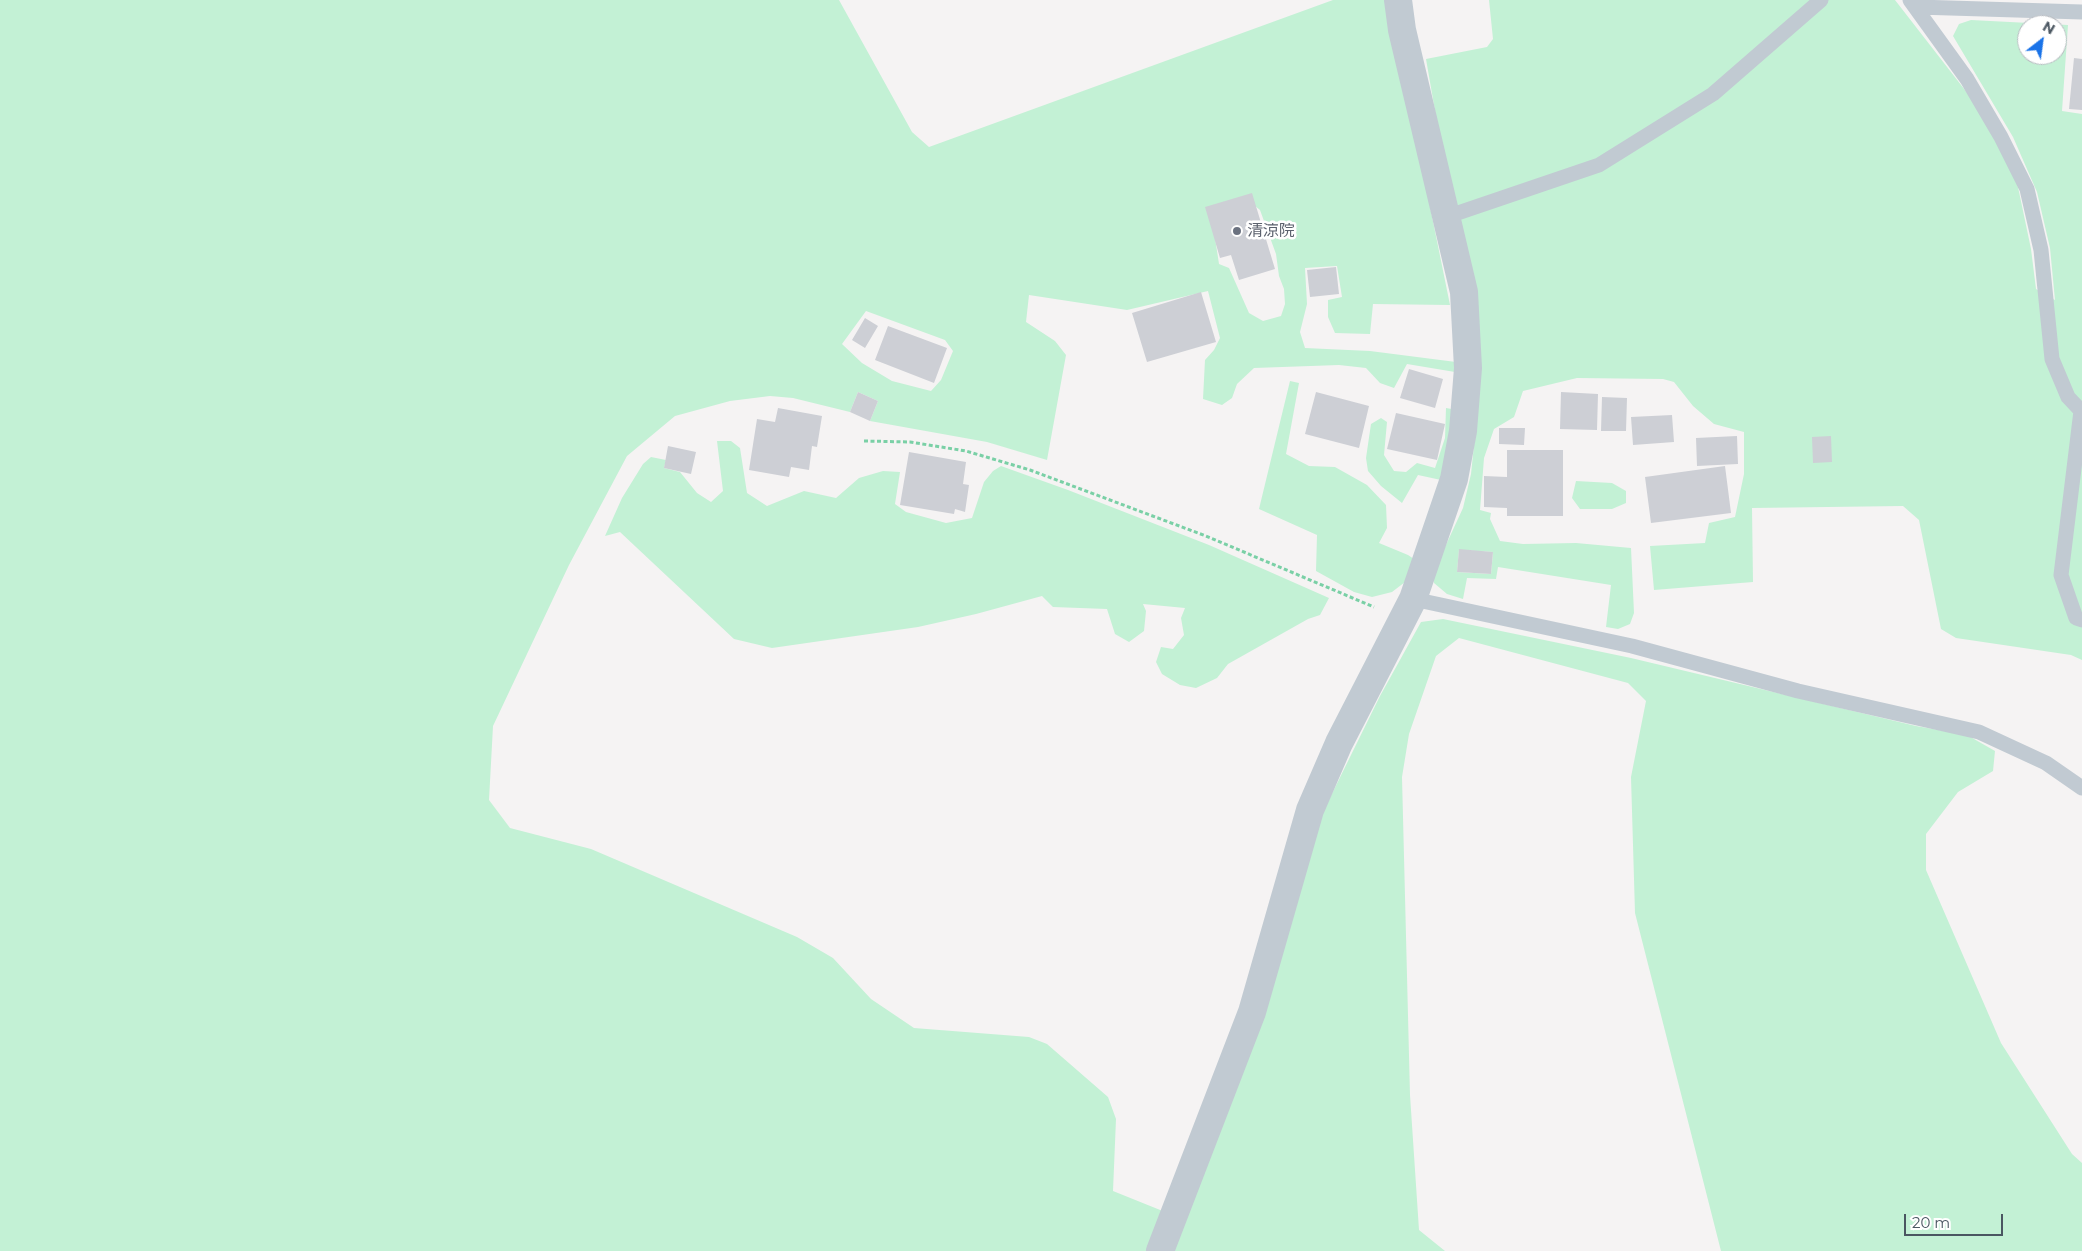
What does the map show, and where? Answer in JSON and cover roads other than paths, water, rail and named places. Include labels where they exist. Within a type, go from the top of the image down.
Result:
[{"type":"street","points":[[1160,1251],[1252,1012],[1310,810],[1339,743],[1408,609],[1454,479],[1463,431],[1468,368],[1464,292],[1402,30],[1398,0]]},
{"type":"lane","points":[[1446,217],[1599,165],[1712,94],[1821,0]]},
{"type":"lane","points":[[1914,3],[2082,12]]},
{"type":"lane","points":[[1914,3],[1967,79],[2001,137],[2027,189],[2041,250],[2052,359],[2068,397],[2082,411],[2061,575],[2076,618],[2082,620]]},
{"type":"lane","points":[[1408,609],[1632,646],[1798,691],[1979,732],[2046,763],[2082,788]]},
{"type":"place","name":"清涼院","points":[[1237,231]]}]
